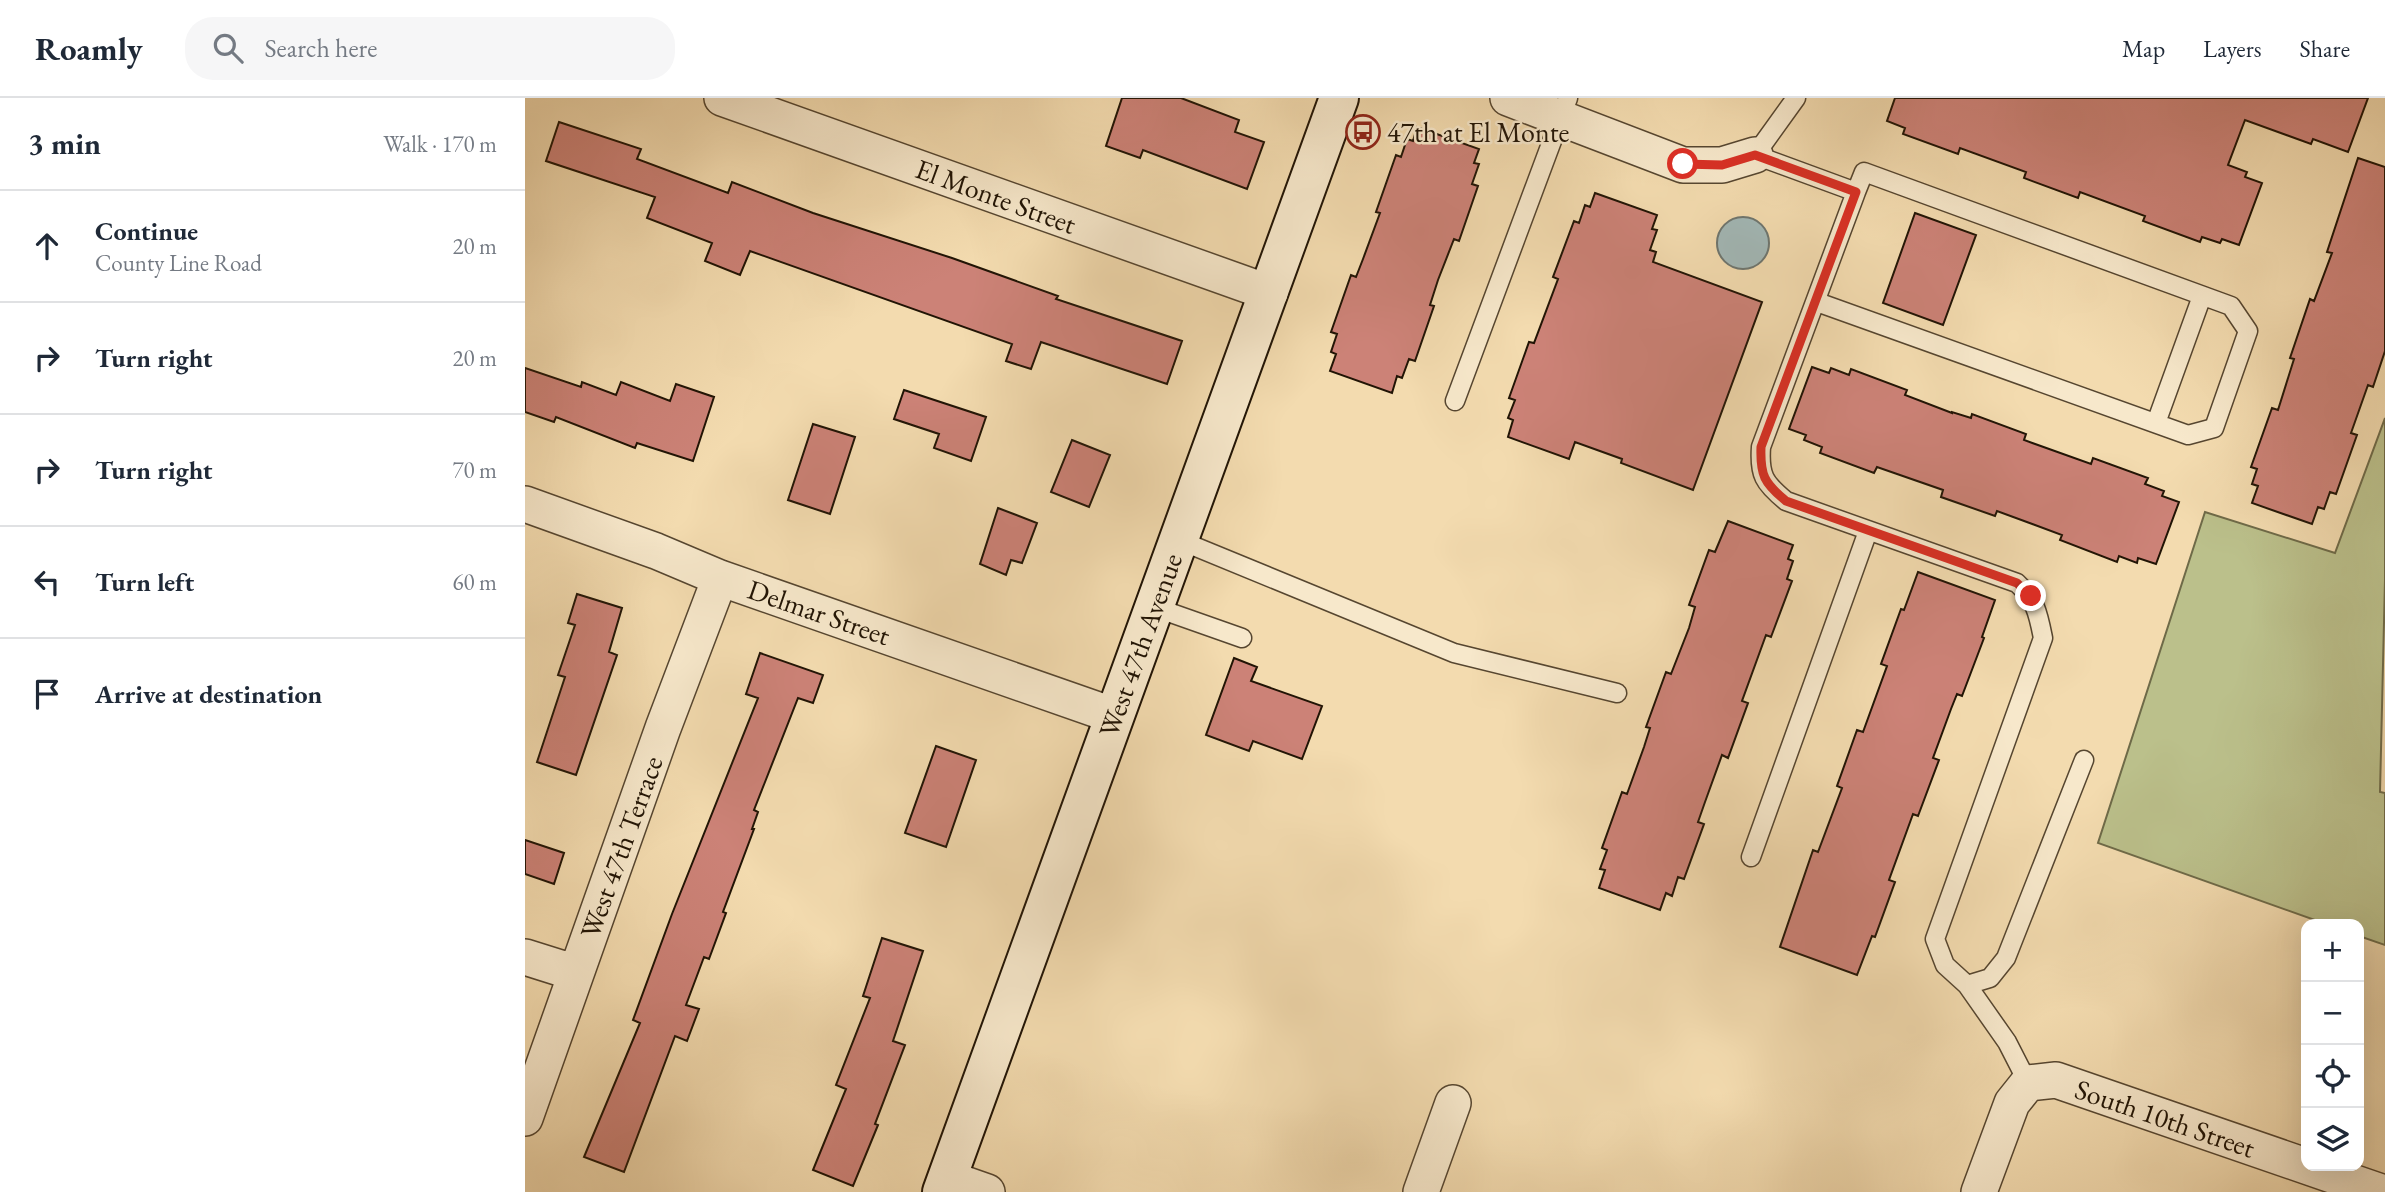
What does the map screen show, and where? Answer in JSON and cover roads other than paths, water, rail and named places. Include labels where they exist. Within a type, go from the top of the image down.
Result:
[{"type":"street","name":"El Monte Street","points":[[722,98],[1270,293]]},
{"type":"street","name":"West 47th Avenue","points":[[944,1185],[1339,98]]},
{"type":"street","points":[[1508,98],[1564,108],[1683,164],[1722,165],[1755,155]]},
{"type":"street","name":"Delmar Street","points":[[525,504],[656,551],[720,578],[1115,716]]},
{"type":"street","name":"West 47th Terrace","points":[[525,1118],[663,728],[720,578]]},
{"type":"street","points":[[525,957],[576,973]]},
{"type":"street","name":"South 10th Street","points":[[2028,1083],[2056,1080],[2381,1192]]},
{"type":"street","points":[[1979,1192],[2012,1103],[2028,1083]]},
{"type":"street","points":[[1421,1192],[1453,1103]]},
{"type":"street","points":[[944,1185],[987,1192]]},
{"type":"lane","points":[[1796,98],[1755,155],[1856,192]]},
{"type":"lane","points":[[1455,401],[1564,108]]},
{"type":"lane","points":[[1817,302],[2188,435],[2214,428],[2248,331],[2231,306],[1864,172],[1761,447],[1760,468],[1769,488],[1786,501],[2017,583],[2031,596],[2039,616],[2043,638],[1935,939],[1945,965],[1967,985],[2007,1042],[2028,1083]]},
{"type":"lane","points":[[2155,423],[2202,296]]},
{"type":"lane","points":[[1751,857],[1868,531]]},
{"type":"lane","points":[[1179,540],[1454,653],[1617,693]]},
{"type":"lane","points":[[1154,607],[1242,638]]},
{"type":"lane","points":[[1967,985],[1990,978],[2006,958],[2084,760]]},
{"type":"place","name":"47th at El Monte","points":[[1363,132]]}]
